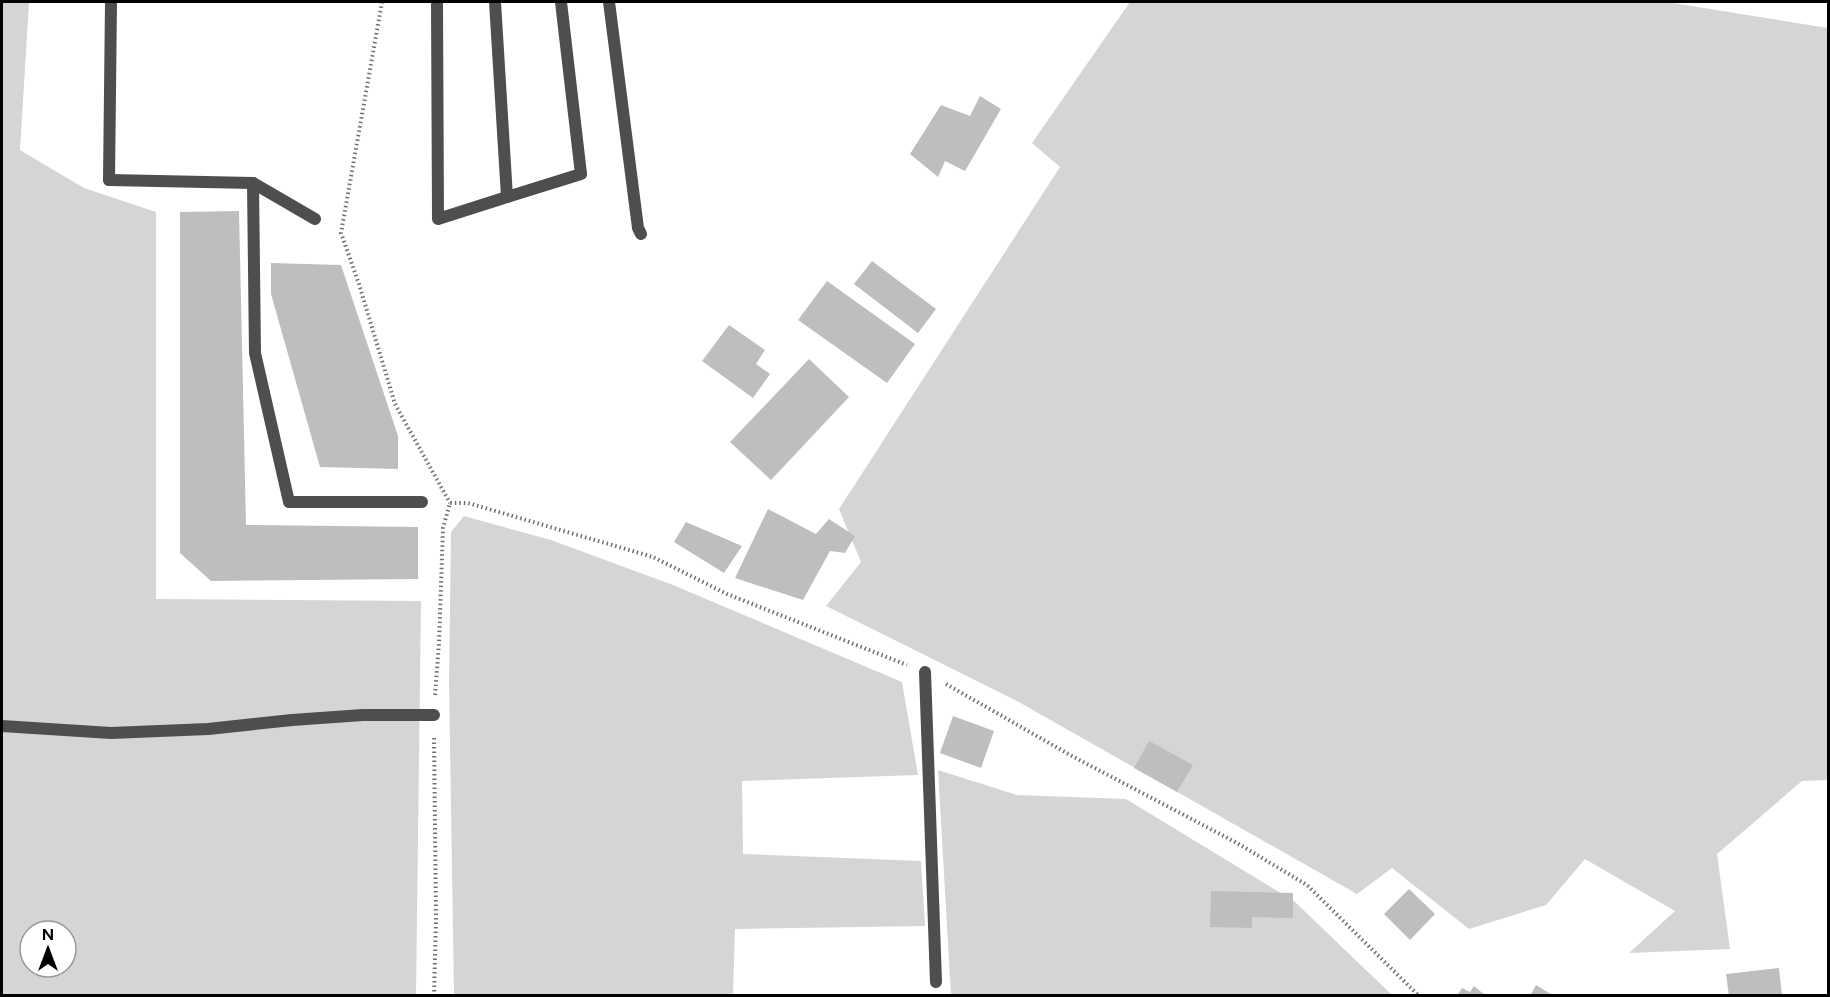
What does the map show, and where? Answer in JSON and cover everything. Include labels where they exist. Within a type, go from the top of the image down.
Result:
[{"type":"street","points":[[111,2],[109,180],[254,183],[315,219]]},
{"type":"street","points":[[437,2],[438,219],[581,174],[561,2]]},
{"type":"street","points":[[495,2],[507,197]]},
{"type":"street","points":[[609,2],[638,228],[641,234]]},
{"type":"street","points":[[254,183],[255,352],[289,502],[422,502]]},
{"type":"street","points":[[925,672],[936,982]]},
{"type":"street","points":[[2,726],[111,733],[208,729],[363,715],[434,715]]},
{"type":"path","points":[[382,2],[341,232],[395,404],[450,503],[443,528],[434,715],[436,920],[434,996]]},
{"type":"path","points":[[450,503],[468,503],[653,557],[727,594],[925,672],[1070,755],[1237,843],[1307,885],[1419,996]]},
{"type":"shaded area","points":[[2,2],[29,2],[20,150],[84,188],[156,212],[156,599],[421,601],[416,995],[2,996]]},
{"type":"shaded area","points":[[1130,2],[1667,2],[1828,28],[1828,780],[1802,781],[1717,854],[1730,949],[1629,953],[1675,911],[1585,859],[1546,905],[1469,929],[1392,868],[1357,894],[1017,701],[826,606],[861,562],[839,509],[1060,167],[1032,143]]},
{"type":"shaded area","points":[[464,516],[551,540],[673,585],[902,682],[918,775],[742,781],[743,854],[921,861],[925,926],[735,929],[733,994],[914,995],[454,995],[449,681],[451,532]]},
{"type":"shaded area","points":[[938,770],[1017,795],[1126,799],[1294,901],[1392,995],[951,995]]},
{"type":"building","points":[[980,96],[1001,109],[965,171],[945,161],[938,177],[910,154],[941,105],[970,116]]},
{"type":"building","points":[[239,211],[246,525],[418,527],[418,579],[211,581],[180,553],[180,212]]},
{"type":"building","points":[[872,261],[936,309],[918,333],[854,284]]},
{"type":"building","points":[[271,263],[341,265],[398,436],[398,469],[320,467],[271,294]]},
{"type":"building","points":[[827,281],[915,344],[887,383],[798,320]]},
{"type":"building","points":[[729,325],[765,350],[756,364],[770,374],[753,398],[702,361]]},
{"type":"building","points":[[809,359],[849,397],[771,480],[730,442]]},
{"type":"building","points":[[768,509],[816,534],[829,519],[855,536],[845,553],[830,551],[803,600],[735,578]]},
{"type":"building","points":[[686,522],[742,546],[724,573],[674,542]]},
{"type":"building","points":[[953,716],[994,731],[981,768],[940,753]]},
{"type":"building","points":[[1149,741],[1193,765],[1177,792],[1134,768]]},
{"type":"building","points":[[1409,889],[1435,914],[1410,940],[1384,914]]},
{"type":"building","points":[[1211,891],[1293,893],[1293,918],[1252,917],[1252,928],[1210,927]]},
{"type":"building","points":[[1779,968],[1782,996],[1729,996],[1726,974]]},
{"type":"building","points":[[1536,985],[1554,996],[1530,996]]},
{"type":"building","points":[[1474,986],[1486,996],[1457,996],[1462,988],[1470,992]]}]
